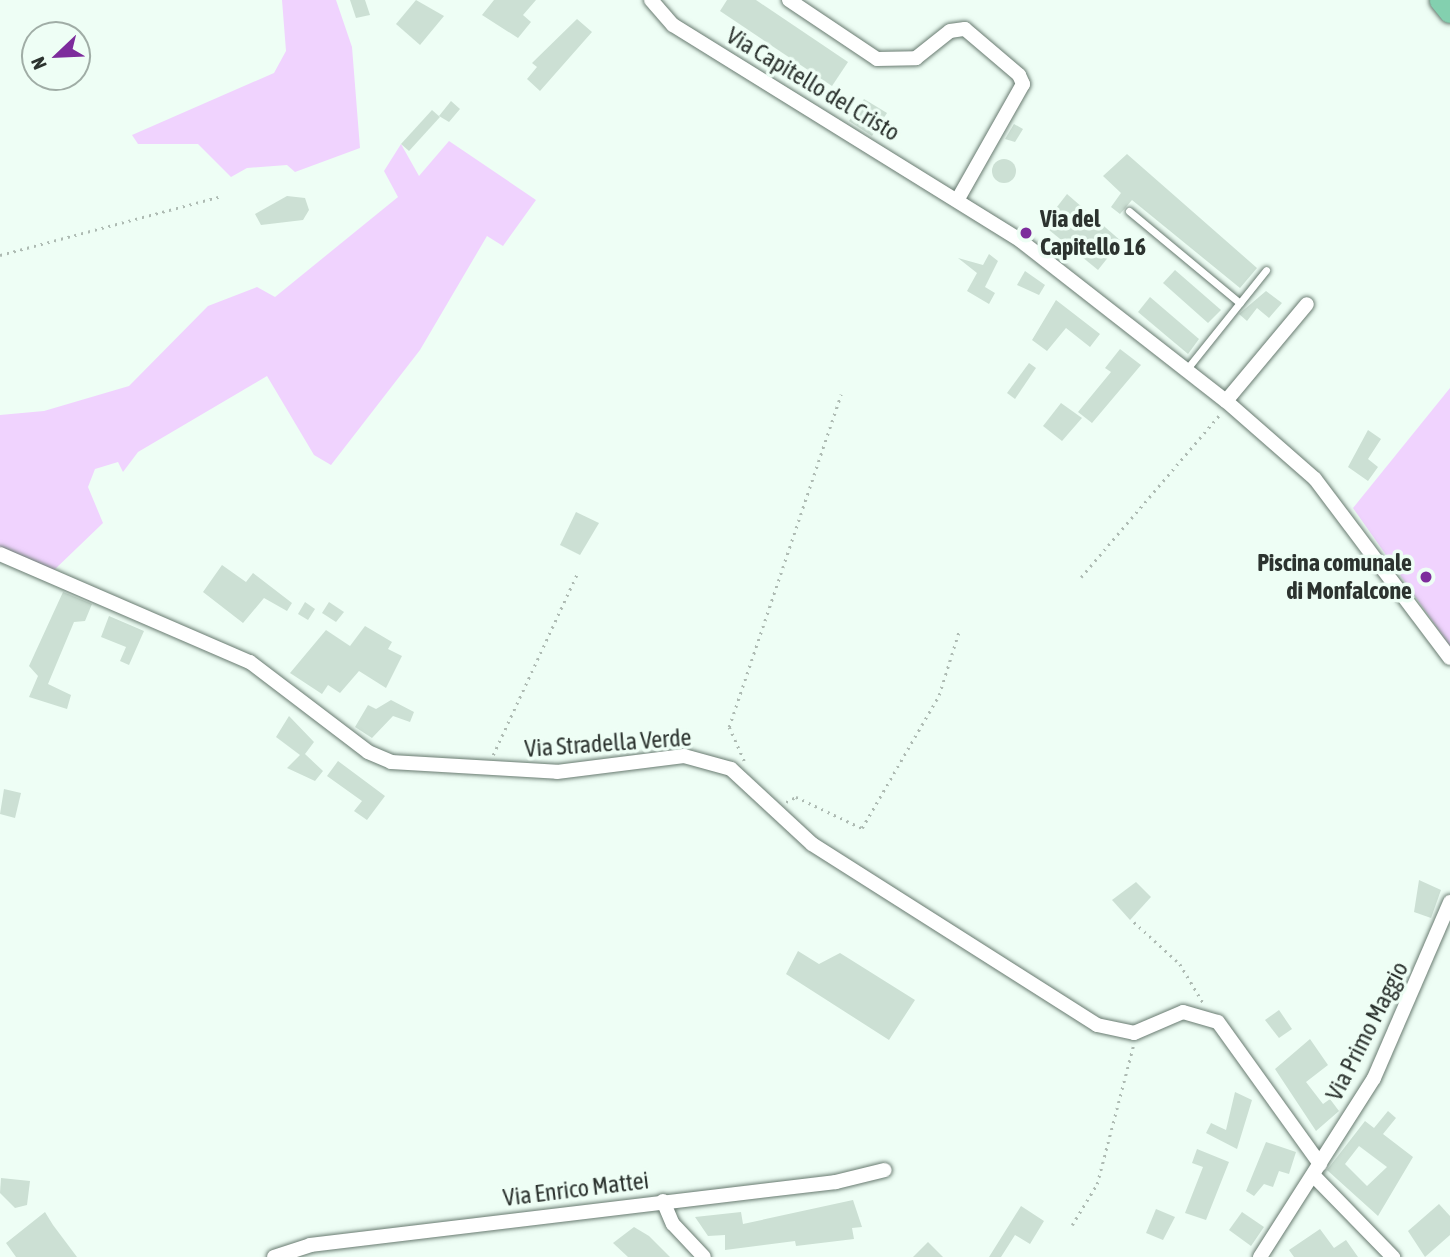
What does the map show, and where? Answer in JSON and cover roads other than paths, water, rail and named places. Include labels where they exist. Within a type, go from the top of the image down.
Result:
[{"type":"main road","points":[[1441,0],[1450,11]]},
{"type":"street","name":"Via Capitello del Cristo","points":[[651,0],[673,24],[958,199],[1227,402],[1315,479],[1450,658]]},
{"type":"street","points":[[789,0],[877,59],[916,58],[950,31],[965,29],[1019,75],[1023,84],[958,199]]},
{"type":"street","points":[[1227,402],[1307,304]]},
{"type":"street","name":"Via Stradella Verde","points":[[0,554],[240,657],[293,690],[368,752],[415,766],[557,772],[684,756],[731,768],[752,784],[775,811],[812,844],[1071,1011],[1116,1032],[1134,1033],[1183,1012],[1202,1014],[1235,1042],[1317,1169]]},
{"type":"street","name":"Via Primo Maggio","points":[[1260,1257],[1374,1078],[1450,902]]},
{"type":"street","points":[[1317,1169],[1393,1257]]},
{"type":"street","name":"Via Enrico Mattei","points":[[274,1257],[310,1245],[836,1182],[885,1170]]},
{"type":"street","points":[[663,1201],[673,1224],[704,1257]]},
{"type":"lane","points":[[1129,211],[1240,303]]},
{"type":"lane","points":[[1186,370],[1266,270]]},
{"type":"place","name":"Via del Capitello 16","points":[[1026,233]]},
{"type":"place","name":"Piscina comunale di Monfalcone","points":[[1426,577]]}]
